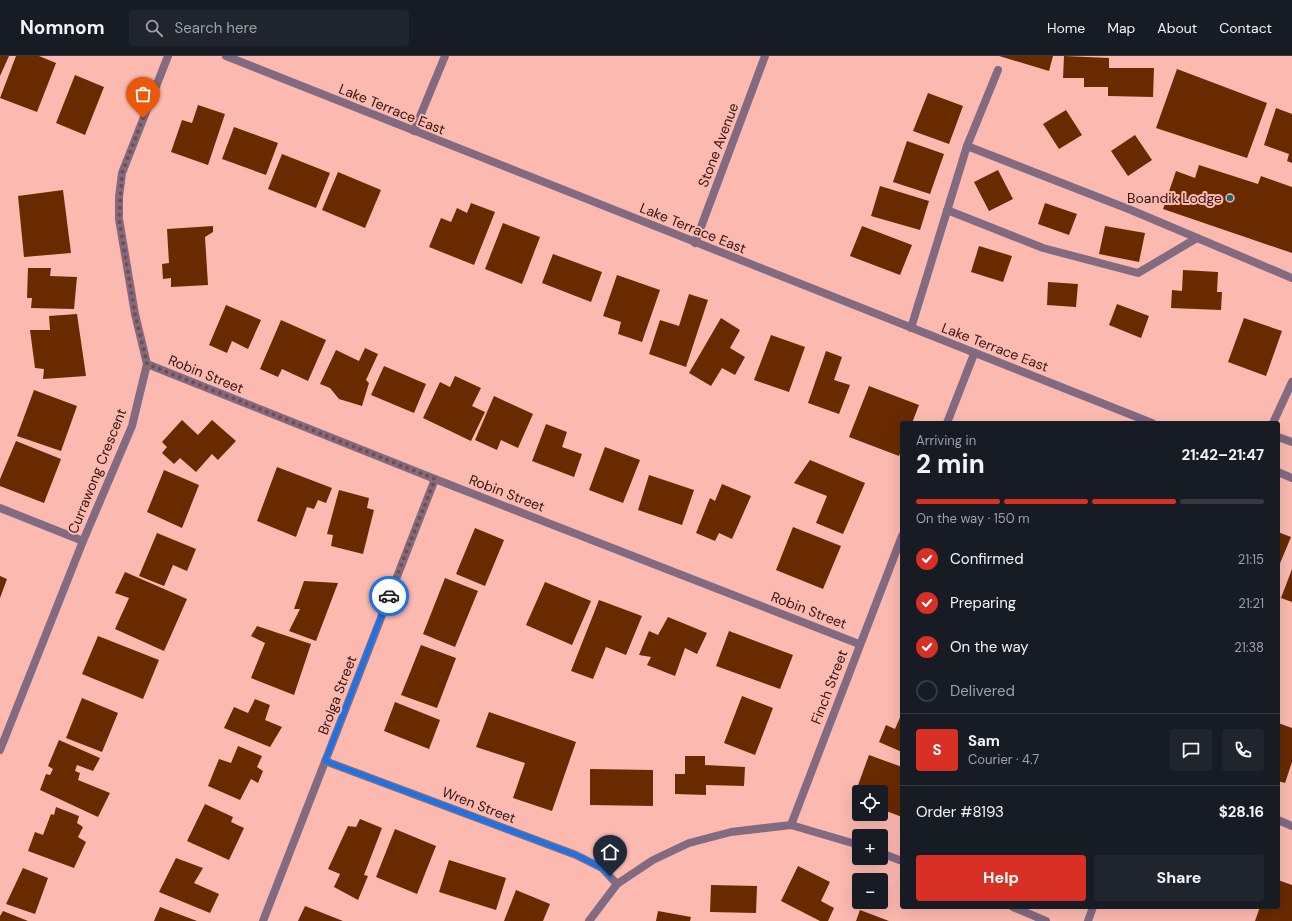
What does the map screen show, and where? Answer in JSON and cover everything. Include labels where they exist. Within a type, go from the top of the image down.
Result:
[{"type":"street","name":"Currawong Crescent","points":[[0,750],[83,542],[132,426],[147,364],[135,314],[119,219],[119,197],[122,173],[168,56]]},
{"type":"street","name":"Lake Terrace East","points":[[226,56],[974,354],[1147,421]]},
{"type":"street","points":[[414,131],[445,56]]},
{"type":"street","name":"Stone Avenue","points":[[695,243],[765,56]]},
{"type":"street","points":[[910,328],[967,146],[998,70]]},
{"type":"street","points":[[967,146],[1131,210],[1292,278]]},
{"type":"street","points":[[948,210],[1043,248],[1138,273],[1197,238]]},
{"type":"street","points":[[948,421],[974,354]]},
{"type":"street","name":"Robin Street","points":[[147,364],[435,479],[859,644]]},
{"type":"street","points":[[1274,421],[1292,382]]},
{"type":"street","points":[[1280,438],[1292,442]]},
{"type":"street","points":[[1280,473],[1292,478]]},
{"type":"street","name":"Brolga Street","points":[[262,921],[435,479]]},
{"type":"street","points":[[0,508],[83,542]]},
{"type":"street","name":"Finch Street","points":[[791,825],[859,644],[900,541]]},
{"type":"street","name":"Wren Street","points":[[325,761],[576,855],[602,868],[617,884]]},
{"type":"street","points":[[1280,821],[1292,826]]},
{"type":"street","points":[[589,921],[617,884],[653,860],[689,843],[731,832],[791,825],[852,843]]},
{"type":"street","points":[[888,856],[900,860]]},
{"type":"street","points":[[1018,909],[1046,921]]},
{"type":"street","points":[[1088,921],[1092,909]]},
{"type":"building","points":[[0,56],[9,56],[0,76]]},
{"type":"building","points":[[16,56],[39,56],[56,63],[37,112],[0,98]]},
{"type":"building","points":[[999,56],[1053,56],[1049,71]]},
{"type":"building","points":[[1064,56],[1109,58],[1109,68],[1154,68],[1153,97],[1108,96],[1108,87],[1084,87],[1084,78],[1063,78]]},
{"type":"building","points":[[1177,69],[1267,103],[1247,158],[1156,128]]},
{"type":"building","points":[[75,75],[104,87],[85,135],[56,123]]},
{"type":"building","points":[[928,93],[963,106],[949,144],[913,131]]},
{"type":"building","points":[[198,105],[225,114],[208,165],[171,152],[182,120],[192,123]]},
{"type":"building","points":[[1276,108],[1292,114],[1292,163],[1287,161],[1289,154],[1264,145]]},
{"type":"building","points":[[1066,110],[1082,135],[1059,149],[1043,124]]},
{"type":"building","points":[[234,127],[278,143],[266,175],[222,159]]},
{"type":"building","points":[[1135,135],[1152,160],[1128,176],[1111,151]]},
{"type":"building","points":[[907,141],[944,154],[930,194],[893,182]]},
{"type":"building","points":[[282,154],[330,173],[316,208],[268,189]]},
{"type":"building","name":"Boandik Lodge","points":[[1199,165],[1258,184],[1261,176],[1292,187],[1292,253],[1163,209],[1176,171],[1195,178]]},
{"type":"building","points":[[998,170],[1013,199],[989,211],[974,182]]},
{"type":"building","points":[[338,172],[381,190],[365,228],[322,210]]},
{"type":"building","points":[[880,186],[929,201],[920,230],[871,216]]},
{"type":"building","points":[[63,190],[71,253],[24,257],[18,196]]},
{"type":"building","points":[[471,203],[495,212],[474,265],[429,247],[441,218],[451,222],[457,208],[467,213]]},
{"type":"building","points":[[1045,203],[1077,214],[1069,235],[1038,224]]},
{"type":"building","points":[[503,223],[540,237],[522,284],[485,269]]},
{"type":"building","points":[[213,226],[213,232],[205,237],[208,285],[171,287],[171,278],[163,279],[162,264],[169,263],[167,229]]},
{"type":"building","points":[[862,226],[912,245],[900,275],[850,256]]},
{"type":"building","points":[[1105,226],[1145,233],[1139,262],[1099,254]]},
{"type":"building","points":[[979,246],[1012,256],[1003,282],[971,272]]},
{"type":"building","points":[[553,254],[602,272],[591,302],[542,283]]},
{"type":"building","points":[[28,268],[51,268],[50,276],[77,277],[74,309],[31,308],[32,298],[27,298]]},
{"type":"building","points":[[1183,270],[1218,272],[1217,292],[1222,292],[1221,310],[1171,308],[1172,290],[1182,291]]},
{"type":"building","points":[[617,275],[660,290],[642,342],[618,334],[621,322],[603,316]]},
{"type":"building","points":[[1048,282],[1078,284],[1076,307],[1047,305]]},
{"type":"building","points":[[689,294],[708,300],[686,367],[649,354],[660,320],[679,326]]},
{"type":"building","points":[[1117,304],[1149,316],[1141,338],[1109,325]]},
{"type":"building","points":[[226,305],[261,320],[248,349],[232,341],[227,353],[209,345]]},
{"type":"building","points":[[77,314],[86,376],[43,379],[44,369],[35,368],[30,330],[50,330],[49,316]]},
{"type":"building","points":[[721,318],[740,330],[730,348],[745,357],[735,375],[722,368],[711,386],[689,373]]},
{"type":"building","points":[[1244,318],[1282,331],[1266,376],[1228,362]]},
{"type":"building","points":[[281,320],[326,340],[308,381],[282,369],[278,377],[260,369]]},
{"type":"building","points":[[771,335],[805,347],[789,392],[754,380]]},
{"type":"building","points":[[365,348],[378,354],[366,380],[369,383],[362,406],[339,399],[330,388],[320,384],[336,350],[359,361]]},
{"type":"building","points":[[826,351],[842,357],[834,380],[850,385],[839,414],[808,403]]},
{"type":"building","points":[[384,366],[426,384],[414,413],[371,395]]},
{"type":"building","points":[[455,376],[481,388],[472,406],[485,412],[471,441],[423,418],[440,382],[450,387]]},
{"type":"building","points":[[869,386],[919,405],[913,421],[900,421],[899,456],[849,437]]},
{"type":"building","points":[[34,390],[77,406],[61,451],[17,436]]},
{"type":"building","points":[[494,396],[533,414],[518,448],[501,440],[497,450],[475,440]]},
{"type":"building","points":[[182,420],[198,435],[212,420],[236,441],[218,460],[212,454],[196,472],[180,458],[174,464],[162,453],[167,447],[162,442]]},
{"type":"building","points":[[546,424],[567,432],[562,447],[582,454],[574,477],[532,461]]},
{"type":"building","points":[[16,441],[61,459],[44,503],[0,486],[0,479]]},
{"type":"building","points":[[605,447],[640,460],[623,503],[589,490]]},
{"type":"building","points":[[810,460],[865,483],[843,534],[816,523],[827,496],[794,483]]},
{"type":"building","points":[[277,467],[332,488],[326,503],[318,500],[314,509],[307,507],[296,537],[257,521]]},
{"type":"building","points":[[164,470],[199,485],[182,528],[147,512]]},
{"type":"building","points":[[649,475],[694,490],[682,525],[638,510]]},
{"type":"building","points":[[722,484],[751,496],[732,539],[719,533],[715,541],[696,533],[710,498],[715,501]]},
{"type":"building","points":[[339,490],[369,498],[367,508],[374,510],[363,554],[331,546],[333,535],[327,534]]},
{"type":"building","points":[[793,527],[841,546],[823,589],[776,570]]},
{"type":"building","points":[[475,528],[504,540],[485,586],[456,574]]},
{"type":"building","points":[[157,533],[196,549],[187,571],[173,565],[164,586],[139,576]]},
{"type":"building","points":[[1280,533],[1291,537],[1280,563]]},
{"type":"building","points":[[1292,569],[1292,602],[1281,598]]},
{"type":"building","points":[[125,572],[187,599],[164,651],[115,629],[129,598],[115,593]]},
{"type":"building","points":[[0,576],[7,579],[0,598]]},
{"type":"building","points":[[445,578],[478,591],[455,647],[423,634]]},
{"type":"building","points":[[304,581],[338,583],[316,641],[289,631],[300,609],[294,609]]},
{"type":"building","points":[[545,582],[591,601],[572,645],[526,625]]},
{"type":"building","points":[[599,600],[642,616],[626,655],[606,647],[593,679],[571,671]]},
{"type":"building","points":[[668,617],[707,633],[697,654],[685,648],[675,676],[647,665],[651,657],[639,655],[649,631],[658,635]]},
{"type":"building","points":[[257,626],[311,644],[294,695],[251,678],[265,643],[251,636]]},
{"type":"building","points":[[729,631],[793,655],[780,689],[716,666]]},
{"type":"building","points":[[98,636],[159,660],[143,699],[82,674]]},
{"type":"building","points":[[421,645],[456,658],[437,708],[401,695]]},
{"type":"building","points":[[742,696],[773,708],[755,755],[724,743]]},
{"type":"building","points":[[82,698],[118,713],[102,752],[66,738]]},
{"type":"building","points":[[255,699],[270,705],[265,720],[282,727],[270,747],[224,728],[234,707],[248,713]]},
{"type":"building","points":[[395,702],[440,720],[429,749],[384,731]]},
{"type":"building","points":[[489,712],[576,742],[552,811],[513,798],[525,763],[476,747]]},
{"type":"building","points":[[900,718],[900,751],[879,742],[886,725],[895,729]]},
{"type":"building","points":[[1280,724],[1292,728],[1292,762],[1285,783],[1280,782]]},
{"type":"building","points":[[59,740],[100,758],[93,771],[77,765],[75,771],[80,773],[78,780],[110,793],[98,817],[40,790],[46,774],[50,775],[53,769],[48,766]]},
{"type":"building","points":[[238,746],[262,756],[257,767],[263,771],[258,783],[251,779],[240,800],[208,786],[219,759],[231,763]]},
{"type":"building","points":[[869,755],[900,766],[900,816],[888,812],[888,785],[858,785]]},
{"type":"building","points":[[685,756],[705,756],[705,765],[745,767],[744,786],[706,785],[706,795],[675,794],[675,774],[685,774]]},
{"type":"building","points":[[590,769],[653,770],[653,806],[590,805]]},
{"type":"building","points":[[205,804],[233,817],[231,822],[244,828],[229,860],[187,841]]},
{"type":"building","points":[[56,807],[79,816],[77,823],[83,827],[78,837],[86,842],[74,868],[28,851],[35,832],[43,835],[51,814],[54,815]]},
{"type":"building","points":[[360,819],[382,828],[364,875],[368,876],[358,900],[334,887],[340,874],[328,869],[348,826],[356,827]]},
{"type":"building","points":[[395,829],[436,846],[417,894],[376,877]]},
{"type":"building","points":[[176,858],[203,868],[194,883],[219,894],[210,913],[159,892]]},
{"type":"building","points":[[449,860],[506,878],[496,910],[439,892]]},
{"type":"building","points":[[798,866],[830,882],[821,901],[834,908],[828,921],[820,921],[781,901]]},
{"type":"building","points":[[23,868],[48,878],[35,914],[6,904]]},
{"type":"building","points":[[1280,881],[1292,885],[1292,921],[1255,921],[1259,909],[1280,909]]},
{"type":"building","points":[[711,885],[757,886],[756,913],[710,912]]},
{"type":"building","points":[[516,890],[550,904],[543,921],[504,921]]},
{"type":"building","points":[[305,906],[343,921],[298,921]]},
{"type":"building","points":[[160,907],[197,921],[154,921]]},
{"type":"building","points":[[860,910],[889,921],[856,921]]},
{"type":"building","points":[[3,911],[28,921],[0,921],[0,916]]},
{"type":"building","points":[[658,911],[691,917],[690,921],[656,921]]},
{"type":"way so far","points":[[143,118],[122,173],[119,197],[119,219],[135,314],[147,364],[435,479],[389,596]]},
{"type":"place","name":"Boandik Lodge","points":[[1230,198]]},
{"type":"route","points":[[389,596],[325,761],[576,855],[602,868],[610,876]]}]
